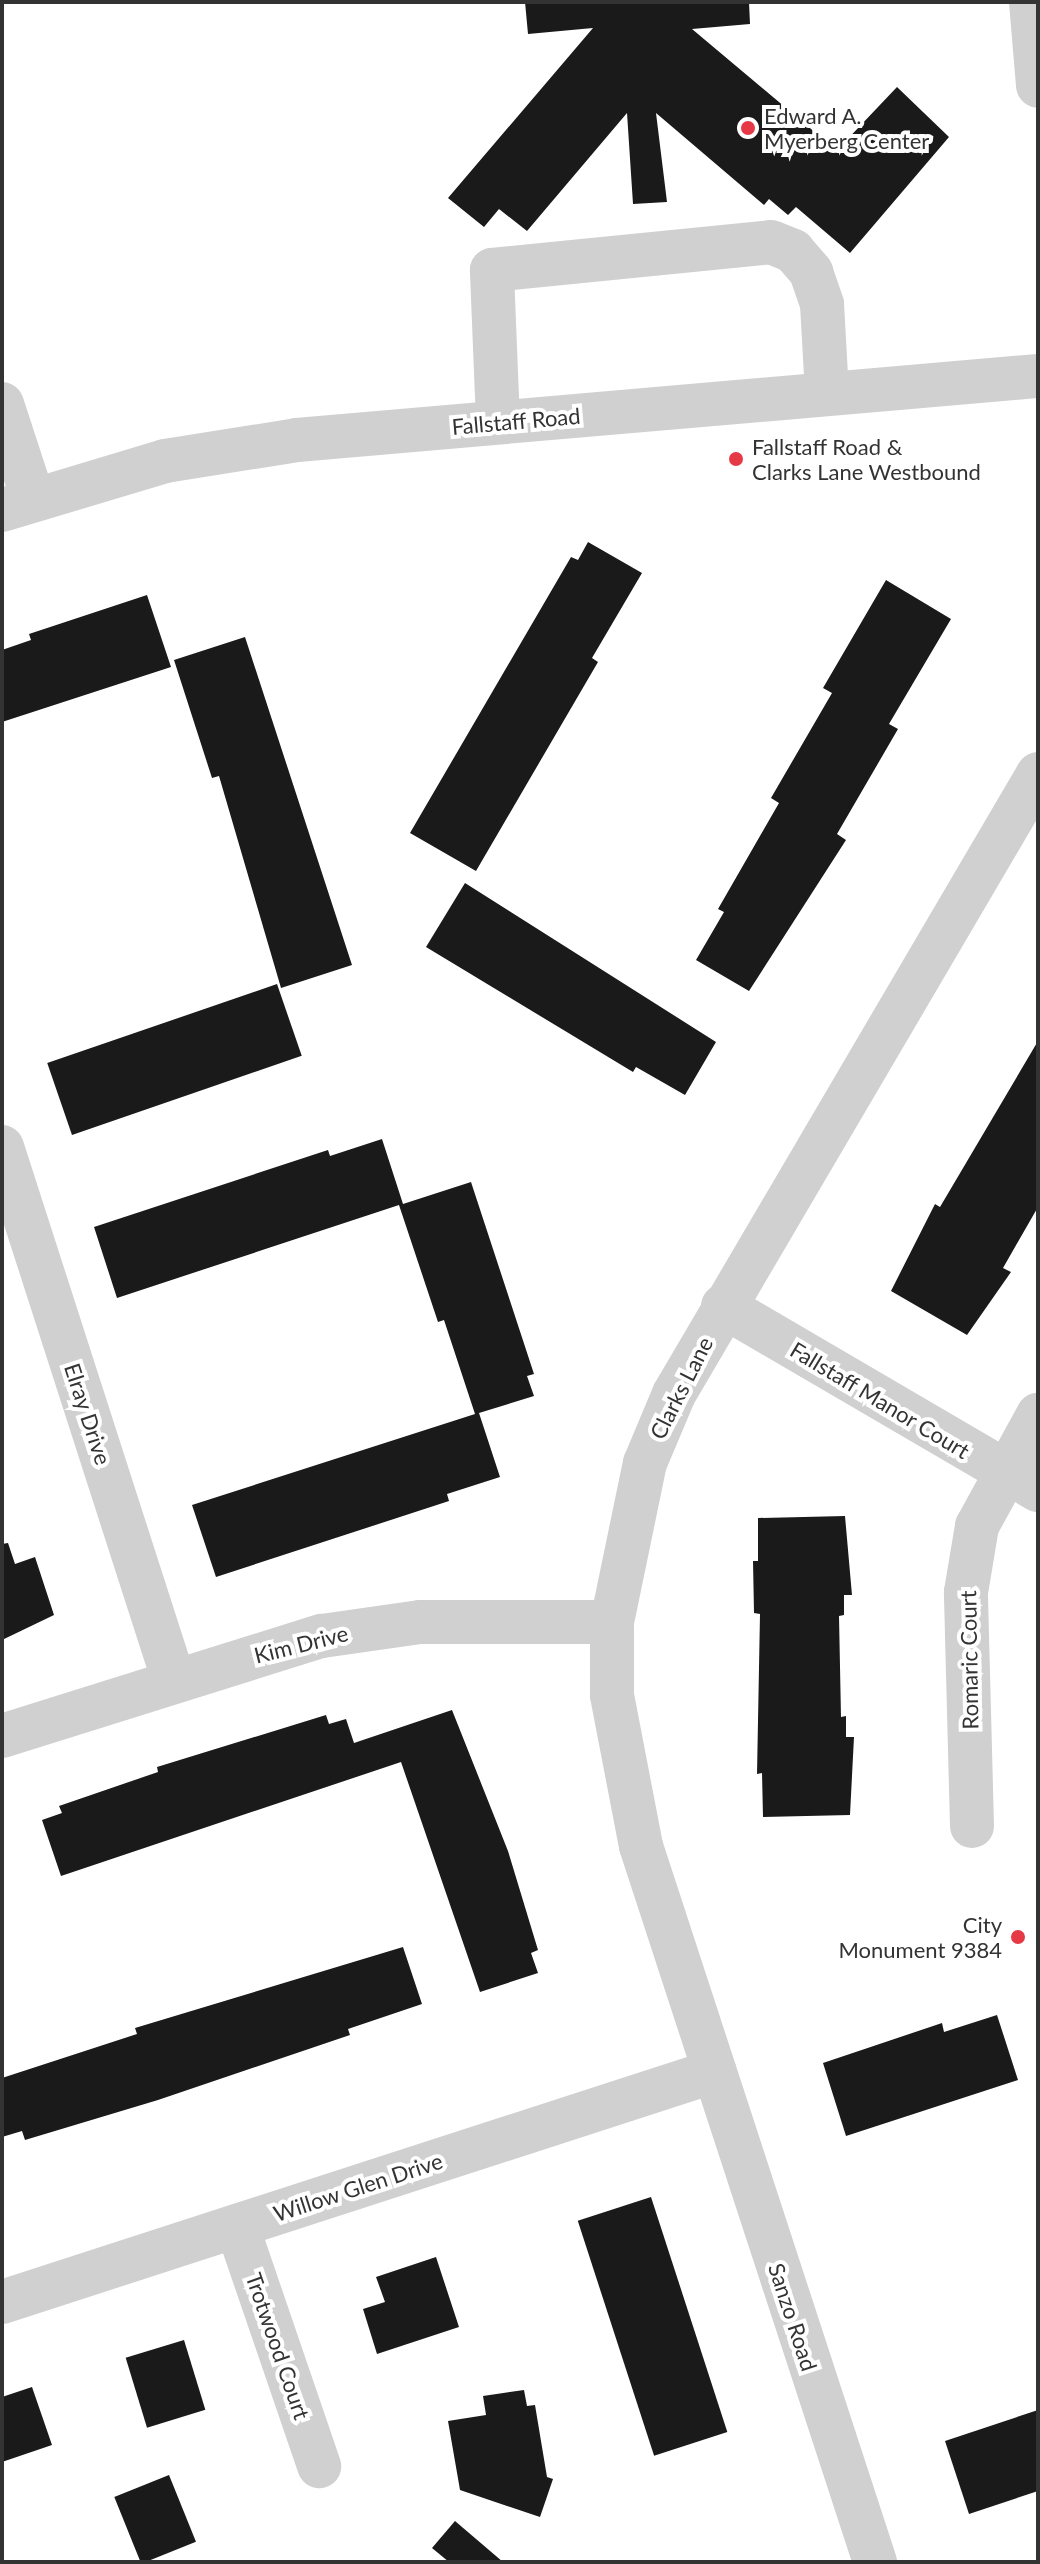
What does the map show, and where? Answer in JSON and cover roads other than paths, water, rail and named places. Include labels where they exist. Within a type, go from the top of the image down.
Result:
[{"type":"street","points":[[1031,2],[1038,86]]},
{"type":"street","points":[[498,422],[492,270],[771,242],[793,251],[811,272],[822,304],[827,394]]},
{"type":"street","name":"Fallstaff Road","points":[[18,505],[224,451],[498,422],[1038,376]]},
{"type":"street","points":[[2,404],[18,505]]},
{"type":"street","name":"Clarks Lane","points":[[715,2071],[621,1765],[612,1622],[645,1463],[723,1306],[1038,774]]},
{"type":"street","name":"Elray Drive","points":[[2,1147],[174,1681]]},
{"type":"street","name":"Fallstaff Manor Court","points":[[723,1306],[1020,1482]]},
{"type":"street","name":"Romaric Court","points":[[972,1826],[966,1592],[977,1526],[1020,1482],[1038,1415]]},
{"type":"street","name":"Kim Drive","points":[[2,1736],[275,1648],[370,1627],[612,1622]]},
{"type":"street","name":"Willow Glen Drive","points":[[2,2302],[715,2071]]},
{"type":"street","name":"Sanzo Road","points":[[715,2071],[875,2562]]},
{"type":"street","name":"Trotwood Court","points":[[237,2226],[319,2466]]},
{"type":"place","name":"Edward A. Myerberg Center","points":[[748,128]]},
{"type":"place","name":"Fallstaff Road & Clarks Lane Westbound","points":[[736,459]]},
{"type":"place","name":"City Monument 9384","points":[[1018,1937]]}]
